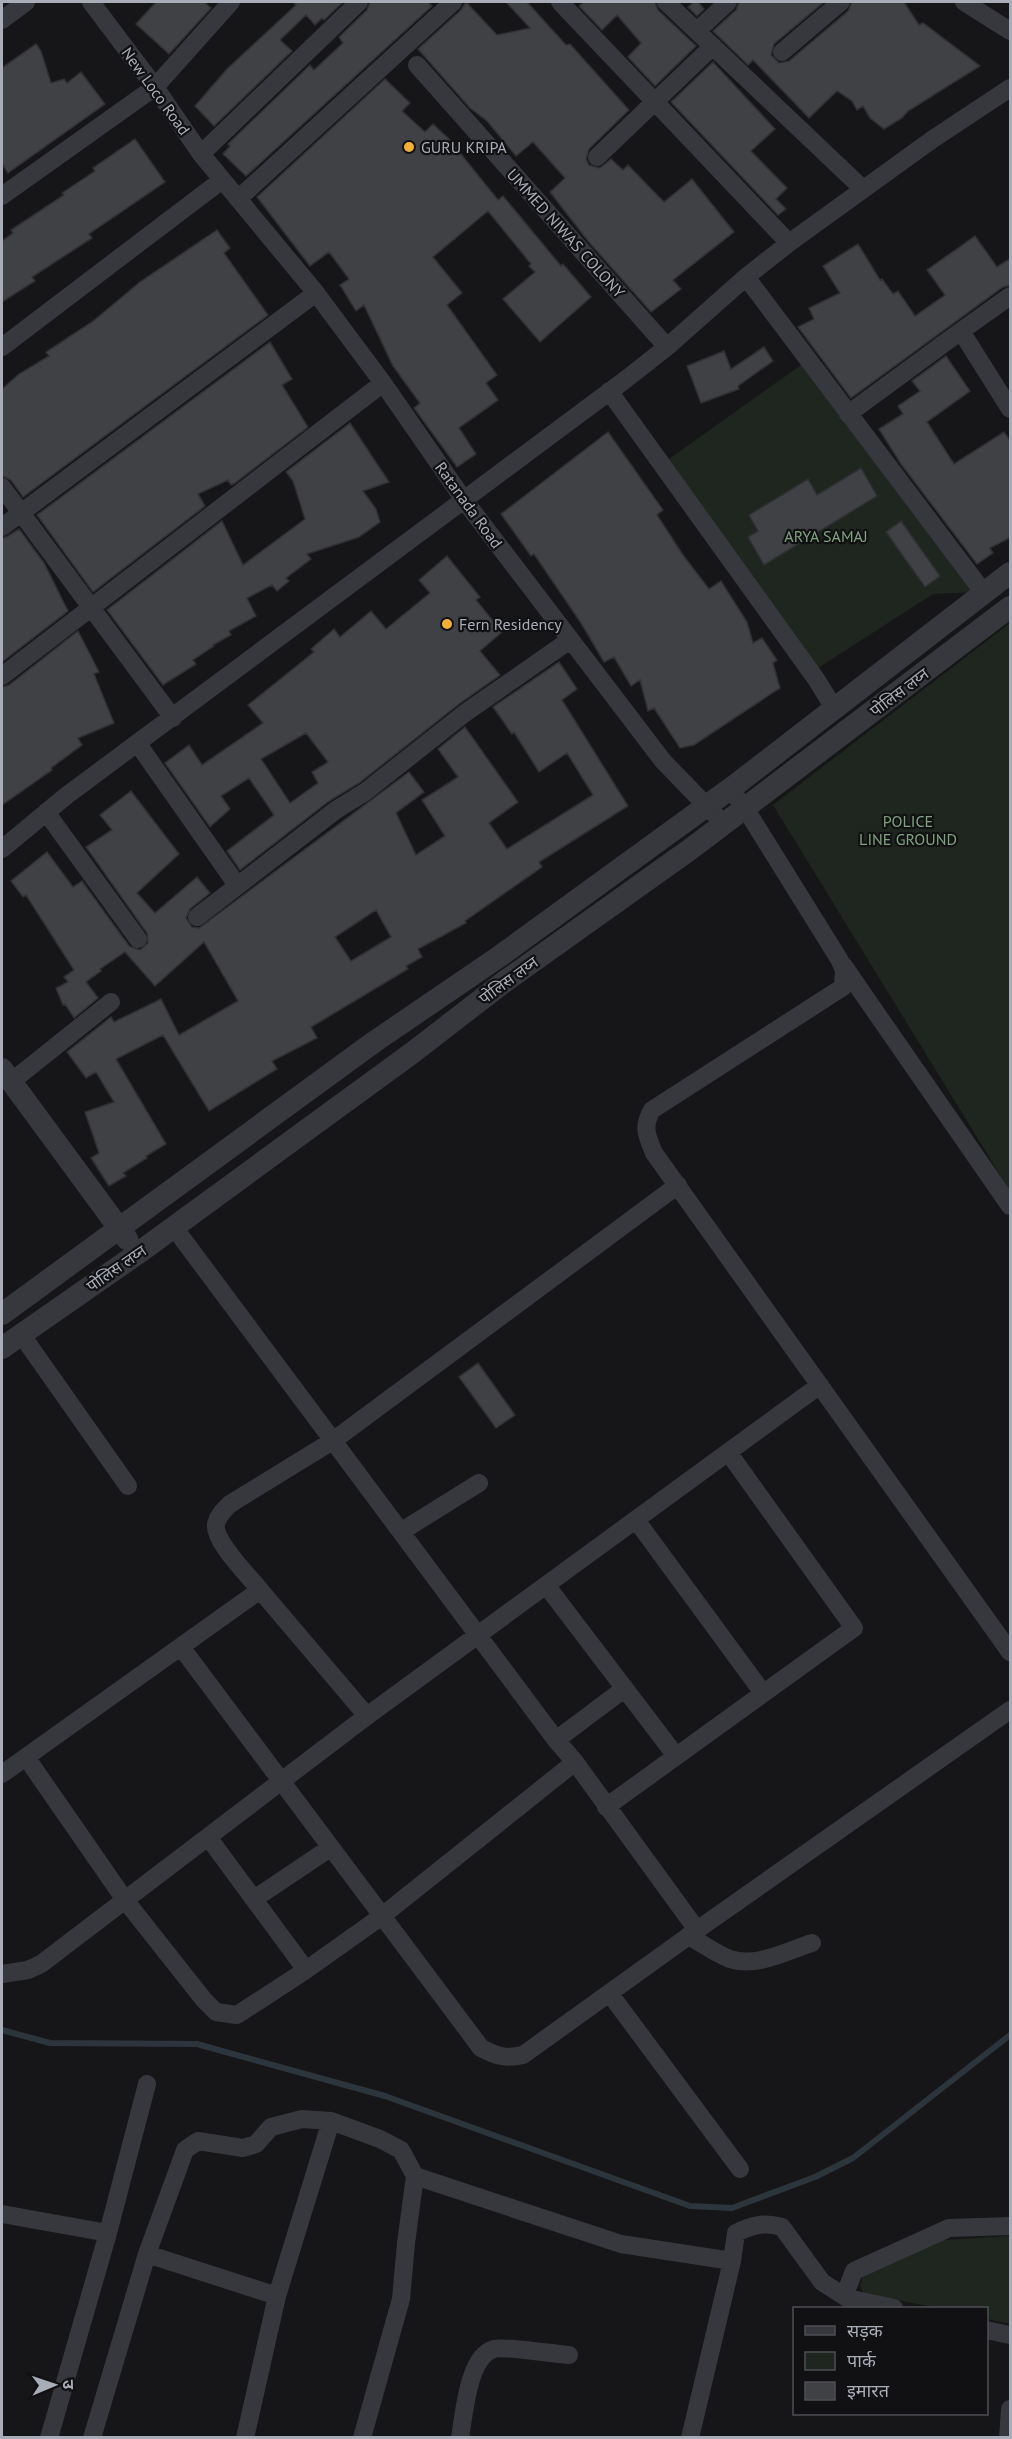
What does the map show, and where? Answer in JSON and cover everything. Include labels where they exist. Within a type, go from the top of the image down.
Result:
[{"type":"street","points":[[2,20],[26,2]]},
{"type":"street","name":"New Loco Road","points":[[91,2],[222,180]]},
{"type":"street","points":[[2,196],[155,87],[231,2]]},
{"type":"street","points":[[201,154],[359,2]]},
{"type":"street","points":[[238,199],[453,2]]},
{"type":"street","points":[[561,2],[789,243]]},
{"type":"street","points":[[666,2],[863,189]]},
{"type":"street","points":[[697,31],[728,2]]},
{"type":"street","points":[[782,52],[841,2]]},
{"type":"street","points":[[964,2],[1011,31]]},
{"type":"street","points":[[597,157],[712,46]]},
{"type":"street","name":"UMMED NIWAS COLONY","points":[[417,65],[667,347]]},
{"type":"street","points":[[2,849],[46,812],[609,392],[667,347],[746,277],[789,243],[933,139],[1011,88]]},
{"type":"street","points":[[2,347],[222,180]]},
{"type":"street","name":"Ratanada Road","points":[[222,180],[316,294],[383,383],[464,500],[663,761],[724,824]]},
{"type":"street","points":[[746,277],[984,593]]},
{"type":"street","points":[[2,527],[316,294]]},
{"type":"street","points":[[848,414],[1011,296]]},
{"type":"street","points":[[961,331],[1011,409]]},
{"type":"street","points":[[2,675],[383,383]]},
{"type":"street","points":[[609,392],[816,679],[834,708]]},
{"type":"street","points":[[2,487],[92,605],[173,718]]},
{"type":"street","points":[[2,1314],[374,1042],[500,956],[707,806],[1011,573]]},
{"type":"street","name":"पोलिस लय्न","points":[[2,1347],[137,1254],[724,824],[1011,607]]},
{"type":"street","points":[[197,917],[336,810],[366,792],[465,713],[570,640]]},
{"type":"street","points":[[138,744],[237,885]]},
{"type":"street","points":[[730,789],[745,808],[839,959],[1011,1206]]},
{"type":"street","points":[[46,812],[138,939]]},
{"type":"street","points":[[839,959],[844,970],[843,987],[652,1110],[645,1121],[646,1134],[654,1153],[1011,1652]]},
{"type":"street","points":[[111,1002],[6,1076],[137,1254]]},
{"type":"street","points":[[367,1716],[218,1539],[216,1526],[220,1515],[230,1504],[334,1440],[678,1185]]},
{"type":"street","points":[[173,1226],[556,1740],[575,1762],[693,1933],[730,1959],[747,1961],[759,1960],[812,1943]]},
{"type":"street","points":[[21,1334],[128,1486]]},
{"type":"street","points":[[2,1974],[28,1970],[41,1964],[367,1716],[820,1384]]},
{"type":"street","points":[[606,1807],[854,1628],[729,1452]]},
{"type":"street","points":[[402,1531],[479,1484]]},
{"type":"street","points":[[636,1520],[763,1693]]},
{"type":"street","points":[[546,1585],[676,1756]]},
{"type":"street","points":[[2,1774],[260,1590]]},
{"type":"street","points":[[181,1647],[481,2048],[498,2057],[511,2058],[523,2055],[1011,1710]]},
{"type":"street","points":[[556,1740],[624,1689]]},
{"type":"street","points":[[26,1757],[125,1900],[204,2000],[216,2012],[237,2015],[382,1916],[575,1762]]},
{"type":"street","points":[[208,1837],[306,1970]]},
{"type":"street","points":[[254,1899],[330,1848]]},
{"type":"street","points":[[610,1994],[740,2169]]},
{"type":"street","points":[[49,2438],[108,2233],[147,2084]]},
{"type":"street","points":[[92,2438],[147,2254],[185,2150],[198,2141],[243,2148],[256,2144],[271,2127],[302,2119],[331,2121],[380,2139],[401,2150],[415,2176],[401,2299],[362,2438]]},
{"type":"street","points":[[245,2438],[277,2296],[331,2121]]},
{"type":"street","points":[[415,2176],[621,2244],[732,2261]]},
{"type":"street","points":[[2,2214],[108,2233]]},
{"type":"street","points":[[690,2438],[732,2261],[736,2234],[749,2226],[762,2224],[782,2227],[822,2282],[847,2298],[889,2307]]},
{"type":"street","points":[[847,2298],[847,2289],[854,2271],[949,2228],[1011,2226]]},
{"type":"street","points":[[147,2254],[277,2296]]},
{"type":"street","points":[[988,2330],[1011,2335]]},
{"type":"street","points":[[460,2438],[472,2372],[481,2356],[494,2348],[569,2355]]},
{"type":"street","points":[[1008,2438],[1011,2409]]},
{"type":"green space","name":"ARYA SAMAJ","points":[[808,360],[980,592],[933,594],[815,670],[662,464]]},
{"type":"green space","name":"POLICE LINE GROUND","points":[[1010,623],[1010,1191],[773,805]]},
{"type":"green space","points":[[1010,2236],[1010,2324],[988,2319],[988,2307],[932,2307],[863,2293],[860,2285],[863,2275],[942,2240]]},
{"type":"building","points":[[156,2],[204,2],[211,8],[169,54],[136,24]]},
{"type":"building","points":[[293,2],[343,2],[324,20],[322,18],[315,25],[306,15],[280,40],[292,51],[214,126],[195,106],[227,69],[296,5]]},
{"type":"building","points":[[370,2],[428,2],[432,6],[246,176],[223,154],[230,146],[228,144],[310,65],[314,70],[343,43],[339,37],[367,10]]},
{"type":"building","points":[[466,2],[497,35],[530,28],[506,2],[527,2],[566,45],[570,44],[629,110],[589,149],[586,159],[589,165],[600,168],[611,159],[623,170],[628,165],[664,202],[692,179],[734,232],[673,280],[681,289],[651,312],[588,241],[550,192],[565,178],[533,142],[516,156],[487,121],[470,108],[418,49],[461,10]]},
{"type":"building","points":[[584,2],[655,2],[658,10],[696,46],[655,86],[628,57],[641,43],[617,15],[602,30],[579,6]]},
{"type":"building","points":[[698,2],[704,9],[697,16],[688,7]]},
{"type":"building","points":[[739,2],[824,2],[774,44],[771,55],[779,63],[789,61],[848,11],[852,2],[904,2],[919,25],[923,23],[980,66],[908,111],[902,118],[884,129],[870,118],[863,106],[857,110],[852,101],[837,91],[809,118],[753,60],[748,65],[713,31],[736,10]]},
{"type":"building","points":[[36,44],[41,51],[51,83],[64,79],[67,83],[81,72],[105,104],[8,173],[2,164],[2,68]]},
{"type":"building","points":[[713,62],[775,129],[751,151],[787,188],[776,199],[786,209],[778,215],[671,102]]},
{"type":"building","points":[[385,79],[410,103],[402,111],[425,132],[433,124],[448,138],[498,200],[503,196],[561,266],[563,264],[591,297],[540,342],[503,299],[535,272],[488,211],[433,257],[462,293],[447,305],[497,375],[486,383],[498,400],[459,428],[476,454],[457,467],[414,408],[420,403],[393,366],[364,305],[356,311],[340,285],[349,279],[329,252],[310,266],[257,197]]},
{"type":"building","points":[[135,139],[165,182],[89,234],[92,238],[32,277],[35,281],[2,302],[2,241],[13,233],[11,230],[64,195],[62,193],[95,171],[93,168]]},
{"type":"building","points":[[217,230],[230,248],[224,253],[268,315],[23,497],[11,480],[2,476],[2,389],[19,374],[49,356],[46,352],[92,322],[140,282]]},
{"type":"building","points":[[975,236],[997,267],[1011,258],[1011,285],[1003,287],[851,398],[798,327],[814,319],[809,308],[840,293],[823,266],[858,244],[880,280],[882,279],[893,294],[898,291],[915,316],[945,295],[927,270]]},
{"type":"building","points":[[270,342],[292,379],[282,385],[308,427],[235,483],[231,485],[228,480],[198,494],[205,506],[93,592],[37,515]]},
{"type":"building","points":[[764,347],[773,361],[738,386],[739,389],[701,403],[687,366],[724,351],[731,369]]},
{"type":"building","points":[[946,356],[970,391],[927,422],[954,464],[1004,432],[1011,442],[1011,537],[990,548],[993,553],[977,564],[901,464],[879,429],[903,414],[898,406],[920,391],[912,381]]},
{"type":"building","points":[[350,423],[389,482],[363,491],[376,509],[380,522],[359,537],[307,554],[311,559],[286,578],[289,581],[277,591],[272,585],[247,598],[256,616],[229,631],[231,635],[193,660],[196,664],[163,685],[107,610],[222,521],[243,565],[305,519],[293,481],[286,472]]},
{"type":"building","points":[[608,432],[663,510],[657,515],[683,555],[709,589],[721,581],[747,622],[753,643],[762,638],[777,660],[773,663],[780,688],[694,745],[680,748],[654,708],[648,711],[640,680],[631,686],[614,657],[604,662],[581,623],[534,554],[531,556],[501,514]]},
{"type":"building","points":[[861,468],[877,496],[764,565],[748,537],[758,531],[749,515],[808,479],[817,495]]},
{"type":"building","points":[[901,521],[940,576],[925,587],[886,532]]},
{"type":"building","points":[[19,529],[44,563],[68,611],[2,662],[2,538]]},
{"type":"building","points":[[447,556],[480,597],[476,600],[502,632],[480,651],[500,675],[240,870],[227,851],[274,815],[249,778],[221,796],[230,809],[210,827],[165,763],[189,745],[202,765],[263,723],[248,705],[314,652],[311,649],[334,629],[340,637],[371,611],[386,629],[430,593],[419,580]],"holes":[[[306,733],[328,762],[312,772],[318,783],[290,803],[261,759]]]},
{"type":"building","points":[[78,631],[99,672],[94,674],[114,723],[78,738],[82,745],[51,768],[52,770],[2,805],[2,687],[9,685]]},
{"type":"building","points":[[559,662],[577,689],[562,700],[628,806],[539,862],[542,867],[465,921],[466,923],[418,949],[422,957],[406,966],[408,969],[311,1027],[317,1038],[272,1061],[277,1069],[209,1111],[163,1035],[116,1059],[166,1144],[146,1156],[147,1158],[123,1173],[126,1176],[109,1186],[91,1158],[99,1153],[85,1112],[114,1102],[96,1072],[86,1078],[67,1052],[111,1017],[114,1022],[161,999],[179,1035],[238,1001],[204,942],[155,986],[125,952],[86,982],[98,998],[74,1018],[65,1004],[63,1005],[56,988],[68,982],[64,977],[74,970],[26,895],[23,897],[11,881],[47,852],[73,887],[82,881],[129,946],[140,950],[148,943],[147,933],[86,847],[112,830],[100,815],[131,791],[179,854],[137,893],[155,913],[197,877],[210,893],[190,909],[186,918],[192,927],[199,928],[409,772],[424,792],[396,813],[416,855],[445,836],[422,800],[458,777],[438,749],[465,727],[518,802],[489,823],[507,849],[593,795],[567,753],[539,772],[514,732],[512,734],[493,707]],"holes":[[[376,910],[391,937],[351,961],[335,937]]]},
{"type":"building","points":[[478,1363],[515,1415],[496,1428],[459,1377]]},
{"type":"waterway","points":[[2,2030],[50,2043],[197,2044],[385,2096],[690,2206],[732,2208],[815,2177],[853,2158],[1010,2035]]},
{"type":"place","name":"GURU KRIPA","points":[[409,147]]},
{"type":"place","name":"Fern Residency","points":[[447,624]]}]
